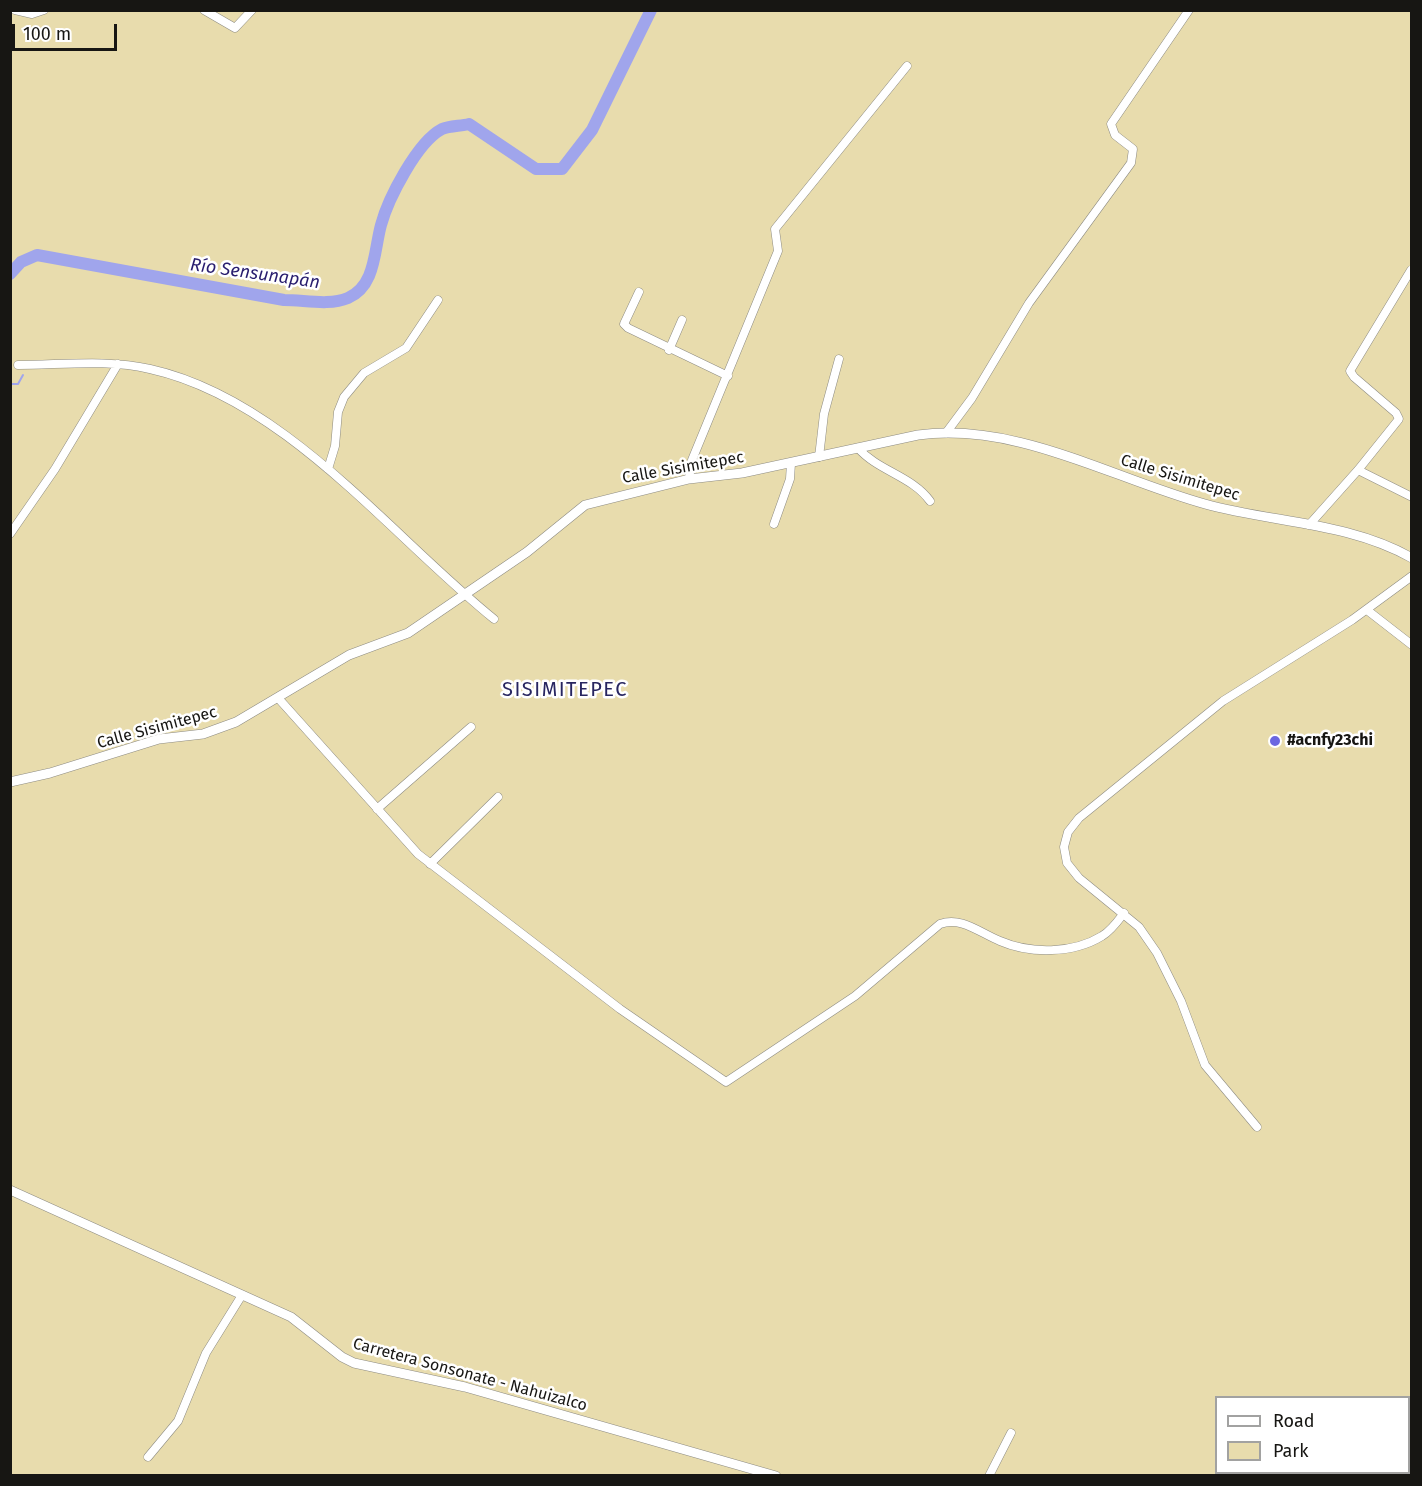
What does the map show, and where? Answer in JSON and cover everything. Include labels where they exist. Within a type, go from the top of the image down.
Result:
[{"type":"street","points":[[15,10],[32,14],[44,10]]},
{"type":"street","points":[[204,10],[235,28],[252,10]]},
{"type":"street","points":[[946,432],[972,398],[1029,303],[1131,163],[1133,149],[1115,135],[1111,124],[1190,10]]},
{"type":"street","points":[[689,479],[692,460],[778,251],[775,229],[907,66]]},
{"type":"street","points":[[1309,525],[1399,419],[1396,412],[1354,377],[1350,371],[1411,270]]},
{"type":"street","points":[[639,292],[624,324],[669,350],[728,376]]},
{"type":"street","points":[[328,469],[335,446],[338,412],[344,397],[364,373],[406,348],[438,300]]},
{"type":"street","points":[[669,350],[682,320]]},
{"type":"street","points":[[819,457],[824,414],[839,359]]},
{"type":"street","points":[[10,534],[55,469],[118,364]]},
{"type":"street","points":[[18,365],[118,364],[188,379],[209,388],[289,438],[328,469],[463,594],[494,619]]},
{"type":"street","name":"Calle Sisimitepec","points":[[10,782],[50,773],[159,740],[209,732],[279,699],[349,656],[408,633],[527,552],[585,505],[689,479],[742,473],[918,435],[946,432],[1011,440],[1203,504],[1355,532],[1412,558]]},
{"type":"street","points":[[858,448],[872,460],[923,491],[930,501]]},
{"type":"street","points":[[774,524],[790,479],[791,463]]},
{"type":"street","points":[[1358,470],[1412,497]]},
{"type":"street","points":[[1257,1127],[1205,1065],[1181,1001],[1157,953],[1139,927],[1079,878],[1067,863],[1064,847],[1068,832],[1079,818],[1223,700],[1367,610],[1412,576]]},
{"type":"street","points":[[1367,610],[1412,645]]},
{"type":"street","points":[[279,699],[377,809],[430,864],[626,1014],[726,1082],[846,1002],[940,924],[950,920],[1001,942],[1024,948],[1055,950],[1084,945],[1104,935],[1124,913]]},
{"type":"street","points":[[377,809],[471,727]]},
{"type":"street","points":[[430,864],[498,797]]},
{"type":"street","name":"Carretera Sonsonate - Nahuizalco","points":[[10,1190],[291,1317],[342,1357],[354,1363],[465,1387],[776,1476]]},
{"type":"street","points":[[148,1457],[178,1421],[206,1353],[242,1295]]},
{"type":"street","points":[[989,1476],[1011,1433]]},
{"type":"green space","points":[[10,11],[1411,11],[1411,1475],[11,1475]]},
{"type":"waterway","name":"Río Sensunapán","points":[[10,274],[21,262],[37,255],[284,300],[325,302],[348,298],[364,285],[369,276],[381,225],[390,201],[414,158],[432,136],[445,128],[469,124],[536,169],[562,169],[592,130],[651,10]]},
{"type":"waterway","points":[[10,384],[18,384],[23,375]]},
{"type":"place","name":"#acnfy23chi","points":[[1275,741]]},
{"type":"district","name":"SISIMITEPEC","points":[[565,690]]}]
